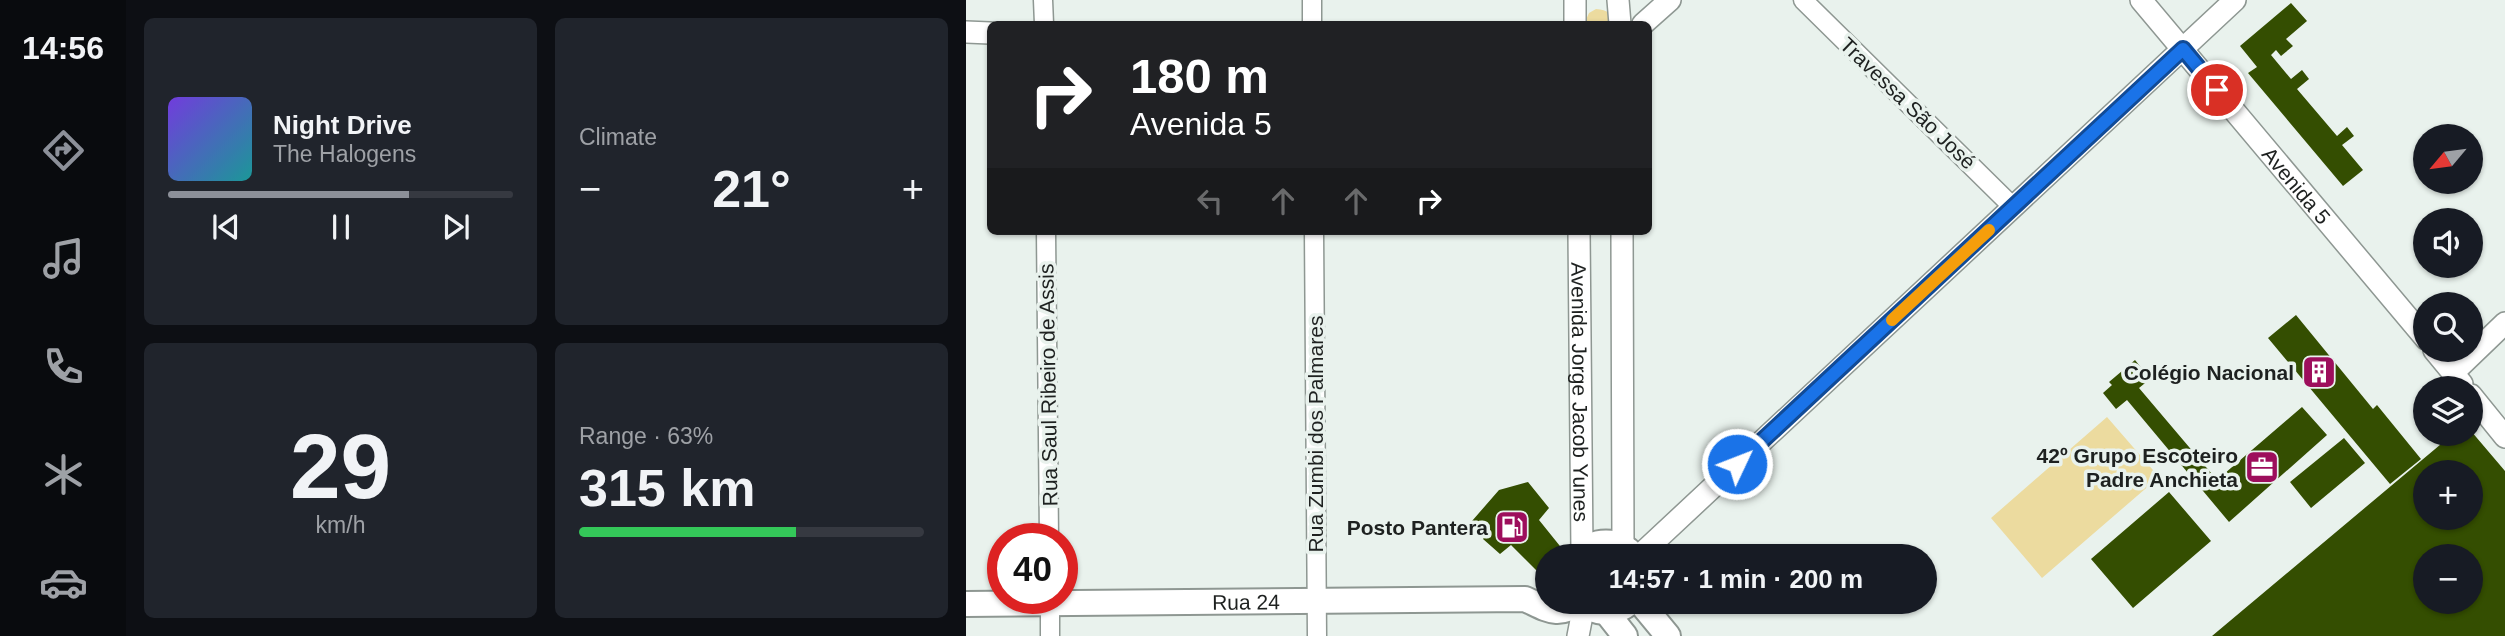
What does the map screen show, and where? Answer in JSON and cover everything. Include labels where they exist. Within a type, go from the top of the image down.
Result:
[{"type":"main road","points":[[1525,600],[1535,594]]},
{"type":"main road","name":"Rua 24","points":[[1078,601],[1525,600],[1535,604]]},
{"type":"main road","name":"Rua 24","points":[[966,604],[987,603]]},
{"type":"main road","points":[[1597,614],[1625,636]]},
{"type":"main road","points":[[1650,614],[1668,636]]},
{"type":"street","points":[[1043,0],[1044,21]]},
{"type":"street","points":[[1312,0],[1312,21]]},
{"type":"street","points":[[1646,21],[1670,0]]},
{"type":"street","name":"Travessa São José","points":[[1803,0],[2013,207]]},
{"type":"street","name":"Avenida 5","points":[[2141,0],[2413,323]]},
{"type":"street","points":[[1642,544],[2013,207],[2235,0]]},
{"type":"street","points":[[1574,21],[1576,1]]},
{"type":"street","points":[[1618,1],[1620,21]]},
{"type":"street","points":[[966,32],[987,33]]},
{"type":"street","name":"Rua Saul Ribeiro de Assis","points":[[1046,235],[1049,523]]},
{"type":"street","name":"Rua Zumbi dos Palmares","points":[[1314,235],[1317,636]]},
{"type":"street","name":"Avenida Jorge Jacob Yunes","points":[[1579,235],[1580,544]]},
{"type":"street","name":"Avenida Jorge Jacob Yunes","points":[[1622,235],[1632,544]]},
{"type":"street","points":[[2464,376],[2505,323]]},
{"type":"street","points":[[2444,362],[2456,376]]},
{"type":"street","points":[[2483,410],[2505,438]]},
{"type":"street","points":[[1050,614],[1050,636]]},
{"type":"street","points":[[1578,636],[1593,614]]},
{"type":"shaded area","points":[[1596,9],[1604,10],[1614,21],[1585,21],[1589,13]]},
{"type":"shaded area","points":[[2107,417],[2159,477],[2042,578],[1991,518]]},
{"type":"building","points":[[2291,3],[2307,21],[2286,39],[2293,46],[2281,56],[2276,50],[2271,55],[2291,79],[2302,70],[2309,79],[2297,89],[2337,136],[2347,127],[2354,136],[2342,145],[2363,170],[2343,186],[2248,73],[2257,67],[2240,46]]},
{"type":"building","name":"Colégio Nacional","points":[[2296,315],[2373,409],[2377,405],[2421,459],[2413,460],[2413,465],[2390,484],[2268,338]]},
{"type":"building","points":[[2135,360],[2150,379],[2139,388],[2217,480],[2302,407],[2327,435],[2229,522],[2127,400],[2116,409],[2103,393],[2112,385],[2109,382]]},
{"type":"building","points":[[2344,438],[2365,463],[2311,508],[2290,482]]},
{"type":"building","points":[[2483,445],[2505,471],[2505,636],[2212,636],[2413,468],[2413,530],[2483,530],[2483,460],[2422,460],[2439,446]]},
{"type":"building","name":"Posto Pantera","points":[[1528,482],[1549,508],[1539,520],[1558,544],[1535,544],[1535,569],[1511,545],[1500,554],[1483,539],[1487,534],[1472,521],[1499,490]]},
{"type":"building","points":[[2169,492],[2211,541],[2133,608],[2091,559]]},
{"type":"slow traffic","points":[[1892,320],[1989,230]]},
{"type":"place","name":"Colégio Nacional","points":[[2319,372]]},
{"type":"place","name":"42º Grupo Escoteiro Padre Anchieta","points":[[2262,467]]},
{"type":"place","name":"Posto Pantera","points":[[1512,527]]},
{"type":"route","points":[[1737,464],[2183,49],[2217,90]]}]
